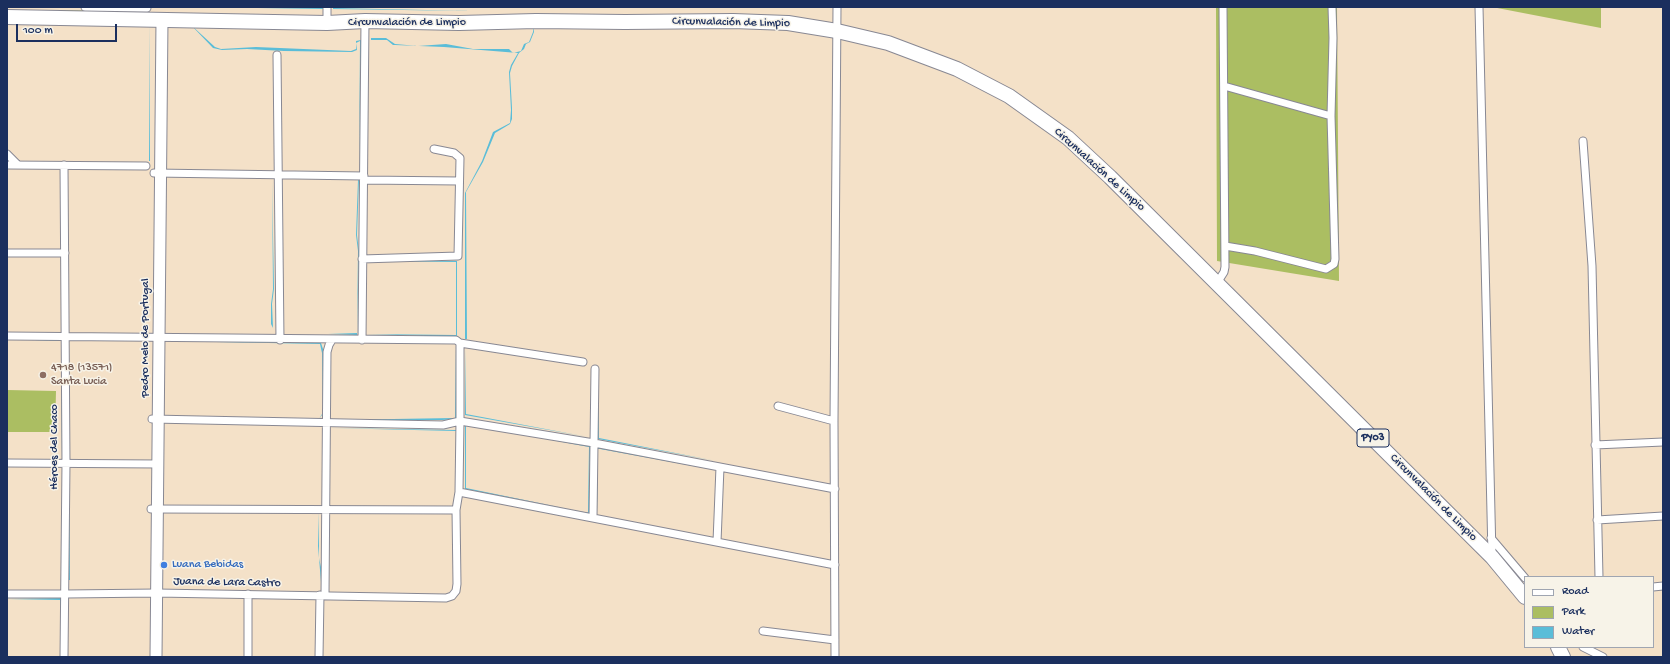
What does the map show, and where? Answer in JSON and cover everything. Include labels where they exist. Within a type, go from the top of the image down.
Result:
[{"type":"highway","name":"Circunvalación de Limpio","points":[[7,17],[152,15],[327,23],[365,21],[459,23],[732,20],[788,23],[837,31],[888,43],[957,68],[1009,96],[1073,143],[1110,177],[1492,557],[1524,596]]},
{"type":"highway","points":[[1558,648],[1563,657]]},
{"type":"street","points":[[85,7],[152,15]]},
{"type":"street","points":[[327,7],[327,23]]},
{"type":"street","points":[[836,657],[834,421],[837,7]]},
{"type":"street","points":[[1217,283],[1225,269],[1223,7]]},
{"type":"street","points":[[1225,246],[1255,251],[1326,269],[1334,264],[1331,116],[1333,38],[1332,7]]},
{"type":"street","points":[[1479,7],[1492,557]]},
{"type":"street","name":"Pedro Melo de Portugal","points":[[152,15],[156,338],[154,509],[156,657]]},
{"type":"street","points":[[362,340],[365,21]]},
{"type":"street","points":[[277,55],[280,340]]},
{"type":"street","points":[[1224,86],[1331,116]]},
{"type":"street","points":[[1582,141],[1592,266],[1599,576]]},
{"type":"street","points":[[362,258],[458,257],[459,156],[454,153],[434,149]]},
{"type":"street","points":[[7,154],[18,165]]},
{"type":"street","points":[[7,165],[459,181]]},
{"type":"street","name":"Héroes del Chaco","points":[[64,166],[66,337],[66,594],[64,657]]},
{"type":"street","points":[[7,253],[65,253]]},
{"type":"street","points":[[7,336],[280,340],[456,340],[460,343],[583,362]]},
{"type":"street","points":[[319,657],[326,509],[327,352],[328,345],[332,340]]},
{"type":"street","points":[[154,509],[456,510],[459,492],[460,343]]},
{"type":"street","points":[[593,518],[595,369]]},
{"type":"street","points":[[778,406],[834,421]]},
{"type":"street","points":[[155,419],[443,425],[460,421],[594,443],[835,489]]},
{"type":"street","points":[[1596,445],[1663,442]]},
{"type":"street","points":[[7,463],[155,464]]},
{"type":"street","points":[[717,542],[720,467]]},
{"type":"street","points":[[459,492],[835,565]]},
{"type":"street","name":"Juana de Lara Castro","points":[[7,594],[154,593],[446,598],[452,596],[456,591],[456,510]]},
{"type":"street","points":[[1597,520],[1663,516]]},
{"type":"street","points":[[1491,538],[1524,577]]},
{"type":"street","name":"Pedro Melo de Portugal","points":[[150,657],[154,593]]},
{"type":"street","points":[[248,594],[248,657]]},
{"type":"street","points":[[763,631],[836,640]]},
{"type":"street","points":[[1594,650],[1603,657]]},
{"type":"green space","points":[[1216,7],[1337,7],[1339,281],[1217,261]]},
{"type":"green space","points":[[1492,7],[1601,7],[1601,28]]},
{"type":"green space","points":[[11,10],[141,11],[142,12],[141,13]]},
{"type":"green space","points":[[7,390],[56,391],[55,432],[7,432]]},
{"type":"water","points":[[191,7],[268,7],[324,9]]},
{"type":"water","points":[[333,8],[473,11],[333,9]]},
{"type":"water","points":[[150,23],[150,161],[149,161]]},
{"type":"water","points":[[190,24],[215,47],[221,49],[256,47],[351,51],[356,49],[356,43],[357,50],[352,52],[247,49],[222,50],[213,48]]},
{"type":"water","points":[[534,26],[534,32],[530,42],[526,44],[524,49],[519,53],[510,73],[512,119],[510,124],[495,133],[483,162],[466,192],[467,339],[465,339],[465,193],[482,161],[493,132],[510,123],[511,110],[509,72],[518,53],[514,53],[521,51],[524,44],[529,42]]},
{"type":"water","points":[[371,38],[386,38],[395,44],[417,46],[393,45],[387,40],[371,40]]},
{"type":"water","points":[[361,40],[359,172],[360,41],[356,43],[356,41]]},
{"type":"water","points":[[446,44],[473,49],[509,49],[513,53],[444,47],[419,46]]},
{"type":"water","points":[[318,179],[359,179],[357,235],[359,251],[357,335],[328,334],[357,333],[358,251],[356,235],[358,180]]},
{"type":"water","points":[[272,180],[274,289],[272,304],[273,328],[271,324],[271,304],[273,289]]},
{"type":"water","points":[[367,261],[457,261],[457,337],[367,334],[456,335],[456,262]]},
{"type":"water","points":[[7,339],[62,340],[62,460],[61,341]]},
{"type":"water","points":[[71,340],[148,341],[71,341],[70,459]]},
{"type":"water","points":[[165,341],[321,343],[323,349],[322,415],[319,419],[322,414],[322,353],[320,344]]},
{"type":"water","points":[[456,345],[456,419],[331,420],[455,418]]},
{"type":"water","points":[[465,348],[466,414],[588,437],[465,415]]},
{"type":"water","points":[[599,374],[599,438],[716,461],[598,439]]},
{"type":"water","points":[[465,423],[590,446],[589,513],[584,512],[588,512],[589,447],[466,424],[466,488],[569,509],[465,489]]},
{"type":"water","points":[[330,428],[457,430],[456,504],[456,431]]},
{"type":"water","points":[[599,448],[715,470],[598,449],[597,513],[597,449]]},
{"type":"water","points":[[69,466],[70,580],[69,580]]},
{"type":"water","points":[[319,512],[319,558],[318,546]]},
{"type":"water","points":[[598,522],[728,547],[727,548]]},
{"type":"water","points":[[319,558],[321,567],[321,582]]},
{"type":"water","points":[[61,598],[60,657],[60,600],[7,599]]},
{"type":"place","name":"4718 (13571) Santa Lucia","points":[[43,375]]},
{"type":"place","name":"Luana Bebidas","points":[[164,565]]}]
